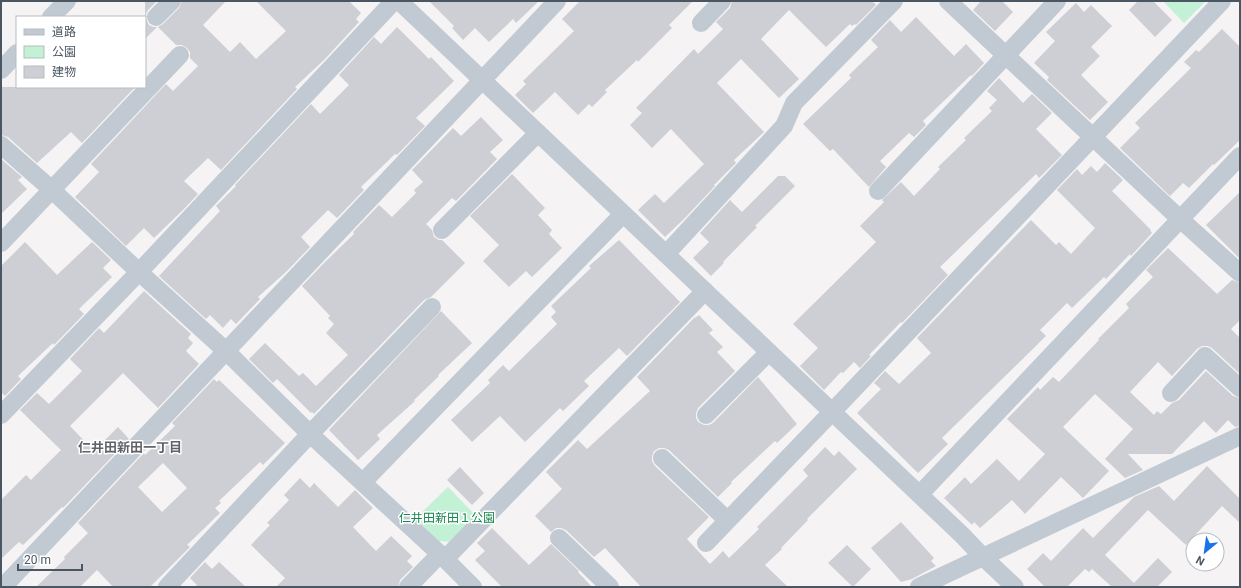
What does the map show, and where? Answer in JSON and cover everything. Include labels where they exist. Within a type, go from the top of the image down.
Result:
[{"type":"street","points":[[52,16],[67,1]]},
{"type":"street","points":[[156,17],[172,1]]},
{"type":"street","points":[[1,415],[139,272],[394,1]]},
{"type":"street","points":[[399,1],[920,494],[1015,587]]},
{"type":"street","points":[[3,587],[557,1]]},
{"type":"street","points":[[701,23],[722,1]]},
{"type":"street","points":[[666,254],[784,126],[794,103],[894,1]]},
{"type":"street","points":[[948,1],[1180,219],[1240,273]]},
{"type":"street","points":[[878,191],[1057,1]]},
{"type":"street","points":[[706,542],[832,412],[1222,1]]},
{"type":"street","points":[[1,70],[16,54]]},
{"type":"street","points":[[1,243],[180,55]]},
{"type":"street","points":[[442,230],[538,133]]},
{"type":"street","points":[[1,145],[51,189],[226,352],[310,434],[442,556],[473,587]]},
{"type":"street","points":[[920,494],[1240,156]]},
{"type":"street","points":[[363,482],[624,214]]},
{"type":"street","points":[[408,587],[442,556],[706,291]]},
{"type":"street","points":[[167,587],[310,434],[432,307]]},
{"type":"street","points":[[706,415],[769,352]]},
{"type":"street","points":[[1170,393],[1205,356],[1240,388]]},
{"type":"street","points":[[918,587],[1240,436]]},
{"type":"street","points":[[662,458],[727,520]]},
{"type":"street","points":[[559,538],[610,587]]},
{"type":"green space","points":[[1163,1],[1206,1],[1184,23]]},
{"type":"green space","name":"仁井田新田１公園","points":[[448,487],[478,518],[454,542],[437,541],[416,518]]},
{"type":"building","points":[[145,1],[157,1],[148,10],[145,16]]},
{"type":"building","points":[[182,1],[226,1],[203,25],[230,52],[240,42],[256,59],[286,31],[256,1],[349,1],[361,13],[356,19],[359,22],[325,59],[295,87],[297,89],[221,170],[208,158],[184,181],[198,194],[184,209],[154,238],[144,228],[126,246],[75,197],[99,172],[91,164],[166,84],[173,91],[198,66],[190,58],[190,52],[187,48],[182,45],[176,45],[158,27],[179,8]]},
{"type":"building","points":[[429,1],[539,1],[516,23],[513,19],[489,42],[475,28],[463,40],[452,28],[454,26]]},
{"type":"building","points":[[580,1],[693,1],[669,25],[672,28],[638,62],[637,60],[605,90],[607,92],[592,107],[589,104],[578,115],[555,92],[533,113],[515,95],[526,84],[523,81],[574,31],[562,19]]},
{"type":"building","points":[[732,1],[872,1],[876,5],[856,25],[855,24],[852,26],[850,24],[826,47],[789,10],[761,39],[799,79],[779,98],[741,59],[717,83],[764,132],[734,160],[736,163],[685,218],[665,237],[638,210],[655,194],[664,203],[704,164],[671,129],[652,148],[630,125],[642,113],[636,108],[694,49],[698,54],[723,29],[716,22],[730,8]]},
{"type":"building","points":[[981,1],[1002,1],[1013,12],[995,31],[973,10]]},
{"type":"building","points":[[1138,1],[1153,1],[1172,20],[1155,37],[1129,10]]},
{"type":"building","points":[[1076,3],[1084,12],[1091,5],[1112,26],[1091,47],[1100,56],[1081,75],[1108,102],[1090,120],[1047,80],[1049,77],[1034,63],[1055,41],[1046,32]]},
{"type":"building","points":[[916,17],[954,56],[966,44],[984,63],[923,121],[926,125],[914,137],[909,133],[880,161],[886,167],[869,187],[833,149],[830,151],[803,124],[851,78],[849,75],[878,47],[871,40],[890,20],[901,32]]},
{"type":"building","points":[[146,19],[149,25],[157,27],[146,38]]},
{"type":"building","points":[[397,27],[429,59],[431,57],[454,81],[416,118],[425,126],[397,155],[395,154],[361,187],[364,190],[337,218],[328,210],[301,237],[310,247],[287,271],[258,297],[260,299],[236,324],[231,319],[223,328],[210,315],[206,319],[159,276],[220,211],[216,206],[311,104],[320,114],[349,85],[339,75],[374,37],[381,44]]},
{"type":"building","points":[[1222,29],[1240,47],[1240,140],[1189,188],[1183,183],[1170,196],[1120,148],[1140,128],[1135,123],[1191,68],[1184,62],[1196,50],[1199,52]]},
{"type":"building","points":[[999,78],[1023,103],[1032,94],[1052,113],[1036,129],[1062,155],[1039,178],[1036,174],[940,267],[948,275],[869,355],[871,356],[860,368],[854,362],[843,373],[841,372],[824,390],[800,366],[818,348],[793,324],[876,242],[860,226],[884,202],[882,200],[901,182],[914,196],[940,169],[938,167],[966,140],[964,138],[992,111],[989,108],[997,100],[987,91]]},
{"type":"building","points":[[1,87],[134,88],[82,143],[71,132],[37,163],[8,137],[1,135]]},
{"type":"building","points":[[481,117],[503,140],[490,152],[497,159],[456,201],[452,198],[426,224],[432,230],[434,237],[442,240],[465,263],[431,297],[424,300],[314,414],[312,412],[311,413],[277,379],[273,383],[249,359],[265,343],[299,376],[303,373],[316,386],[348,355],[326,333],[334,324],[328,318],[330,316],[302,286],[354,234],[353,232],[379,205],[392,217],[416,193],[414,190],[423,182],[412,170],[453,128],[461,136]]},
{"type":"building","points":[[1,159],[22,177],[18,180],[27,189],[1,214]]},
{"type":"building","points":[[1105,163],[1123,180],[1112,191],[1151,230],[1152,233],[1131,256],[1130,254],[1106,279],[1104,277],[1072,308],[1067,303],[1040,330],[1046,336],[942,438],[948,444],[918,473],[857,413],[881,389],[874,383],[885,371],[899,384],[931,353],[917,338],[1031,220],[1056,245],[1059,242],[1071,254],[1095,228],[1057,190],[1077,169],[1082,175],[1091,166],[1097,172]]},
{"type":"building","points":[[512,174],[545,208],[538,215],[552,230],[549,234],[562,248],[532,277],[526,271],[509,287],[483,261],[499,245],[470,216]]},
{"type":"building","points":[[778,176],[785,176],[795,186],[755,226],[757,227],[711,276],[693,258],[709,242],[700,233],[730,200],[742,212]]},
{"type":"building","points":[[1240,192],[1240,259],[1206,225]]},
{"type":"building","points":[[619,240],[680,302],[627,356],[619,348],[584,381],[589,386],[563,411],[560,408],[525,442],[500,416],[472,442],[451,420],[490,383],[488,380],[503,365],[509,371],[557,324],[551,317],[556,312],[551,306],[591,268],[589,266]]},
{"type":"building","points":[[25,242],[57,275],[92,242],[111,260],[103,268],[112,277],[79,309],[84,314],[54,345],[53,343],[18,376],[21,379],[5,396],[1,392],[1,266]]},
{"type":"building","points":[[1168,248],[1217,294],[1232,280],[1240,283],[1240,320],[1231,329],[1240,338],[1240,374],[1212,348],[1202,346],[1197,349],[1172,376],[1158,362],[1130,392],[1154,415],[1157,411],[1161,414],[1172,403],[1179,400],[1206,371],[1233,396],[1240,398],[1240,426],[1235,427],[1228,420],[1216,433],[1204,421],[1172,454],[1128,454],[1143,470],[1125,478],[1105,459],[1133,429],[1095,394],[1063,427],[1109,471],[1083,498],[1061,477],[1025,514],[1012,500],[980,528],[974,522],[972,525],[944,498],[965,477],[971,484],[997,459],[1019,481],[1045,454],[1007,419],[1038,387],[1040,390],[1053,377],[1059,382],[1099,340],[1098,339],[1129,308],[1126,304],[1153,277],[1146,270]]},
{"type":"building","points":[[144,291],[191,334],[188,338],[193,343],[186,351],[199,364],[158,408],[123,373],[70,426],[94,451],[118,427],[129,439],[63,508],[62,507],[23,545],[19,542],[1,559],[1,500],[26,475],[31,480],[61,450],[20,410],[37,393],[49,404],[82,371],[70,359],[99,328],[104,333]]},
{"type":"building","points":[[441,311],[472,343],[438,375],[439,376],[414,400],[415,401],[377,435],[380,439],[358,460],[329,430]]},
{"type":"building","points":[[699,315],[713,330],[709,333],[723,347],[717,352],[735,371],[698,408],[696,418],[698,422],[704,425],[713,423],[758,377],[797,424],[777,443],[775,441],[731,482],[732,483],[718,497],[669,450],[659,448],[654,451],[652,461],[655,466],[709,517],[687,539],[710,564],[723,551],[729,558],[759,529],[757,527],[808,476],[803,470],[825,447],[834,456],[839,451],[857,469],[807,519],[808,520],[781,548],[782,549],[765,565],[788,587],[641,587],[605,548],[594,557],[566,530],[556,528],[551,532],[535,516],[562,489],[546,472],[578,440],[587,449],[650,391],[637,377],[695,317]]},
{"type":"building","points":[[214,379],[217,382],[219,380],[285,443],[263,465],[260,462],[219,501],[221,503],[215,508],[220,513],[187,545],[190,547],[150,587],[113,587],[97,570],[80,587],[36,587],[65,559],[64,557],[88,533],[78,523],[144,453],[145,455],[175,426],[172,423]],"holes":[[[163,463],[187,488],[162,512],[138,487]]]},
{"type":"building","points":[[1207,466],[1240,499],[1240,523],[1222,506],[1198,532],[1185,532],[1185,544],[1148,510],[1105,555],[1134,583],[1158,558],[1172,572],[1157,587],[1112,587],[1092,569],[1089,572],[1085,569],[1067,587],[1045,587],[1027,569],[1043,553],[1051,561],[1083,528],[1093,538],[1134,497],[1159,486],[1174,501]]},
{"type":"building","points":[[460,467],[484,493],[472,505],[447,480]]},
{"type":"building","points":[[300,478],[310,488],[314,483],[338,507],[355,490],[373,508],[353,527],[376,551],[391,536],[412,556],[407,561],[413,567],[400,580],[398,587],[276,587],[285,578],[251,545],[270,525],[267,523],[289,500],[284,495]]},
{"type":"building","points":[[901,522],[934,558],[931,561],[936,566],[912,579],[901,582],[871,548]]},
{"type":"building","points":[[492,528],[529,565],[551,544],[579,571],[578,572],[592,587],[502,587],[475,560],[485,551],[477,543]]},
{"type":"building","points":[[847,545],[871,569],[853,587],[828,563]]},
{"type":"building","points":[[205,562],[212,569],[219,562],[246,587],[194,587],[197,585],[190,578]]},
{"type":"district","name":"仁井田新田一丁目","points":[[130,447]]}]
